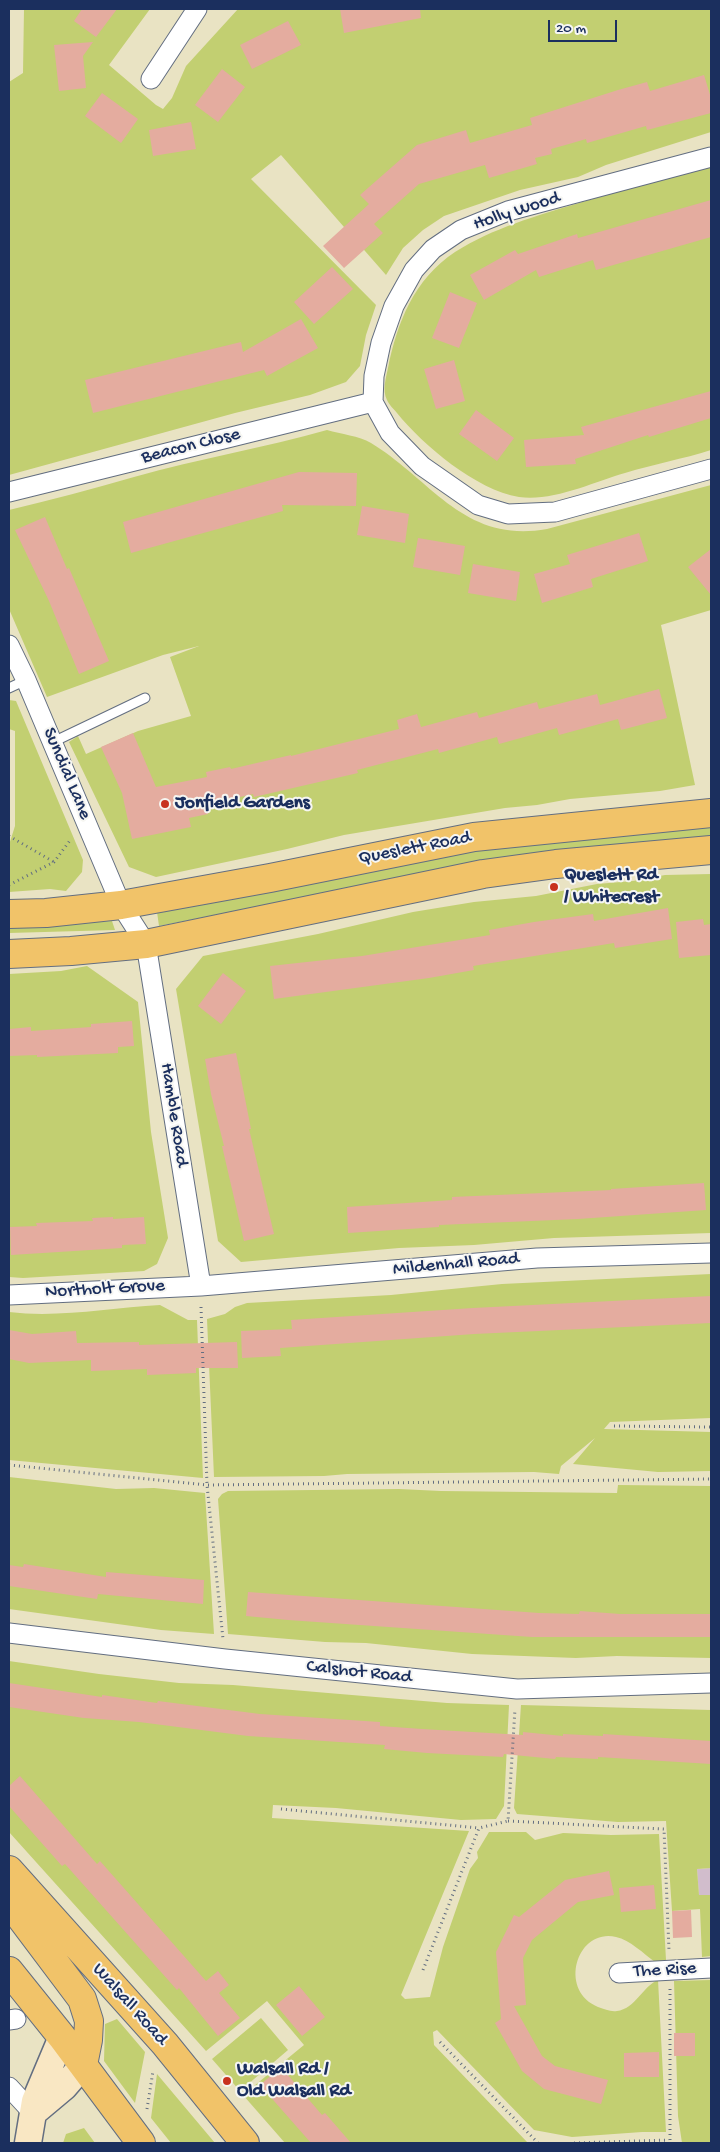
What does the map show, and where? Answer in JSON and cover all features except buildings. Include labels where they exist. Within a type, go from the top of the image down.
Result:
[{"type":"highway","name":"Queslett Road","points":[[9,914],[46,913],[121,905],[270,878],[474,837],[711,813]]},
{"type":"highway","name":"Queslett Road","points":[[9,954],[71,951],[146,944],[484,874],[556,864],[711,850]]},
{"type":"highway","name":"Walsall Road","points":[[9,1870],[165,2044],[245,2143]]},
{"type":"highway","points":[[9,1902],[82,1999],[88,2021],[88,2040],[83,2065]]},
{"type":"highway","points":[[9,1971],[62,2037],[141,2143]]},
{"type":"main road","points":[[28,2143],[32,2113],[42,2082],[62,2037]]},
{"type":"main road","points":[[32,2113],[64,2087],[83,2065]]},
{"type":"street","points":[[151,79],[197,9]]},
{"type":"street","name":"Holly Wood","points":[[373,402],[374,376],[381,343],[394,306],[414,270],[433,249],[461,230],[508,211],[711,157]]},
{"type":"street","points":[[373,402],[390,433],[422,466],[478,505],[508,514],[555,512],[711,469]]},
{"type":"street","name":"Beacon Close","points":[[9,492],[373,402]]},
{"type":"street","name":"Sundial Lane","points":[[9,645],[26,680],[121,905]]},
{"type":"street","points":[[121,905],[146,944]]},
{"type":"street","name":"Hamble Road","points":[[146,944],[201,1286]]},
{"type":"street","name":"Mildenhall Road","points":[[201,1286],[537,1258],[711,1253]]},
{"type":"street","name":"Northolt Grove","points":[[9,1295],[201,1286]]},
{"type":"street","name":"Calshot Road","points":[[9,1633],[226,1659],[517,1689],[711,1683]]},
{"type":"street","name":"The Rise","points":[[619,1973],[711,1968]]},
{"type":"street","points":[[9,2087],[32,2113]]},
{"type":"lane","points":[[9,688],[26,680]]},
{"type":"lane","points":[[52,742],[145,698]]},
{"type":"path","points":[[9,885],[54,862],[85,820]]},
{"type":"path","points":[[9,836],[54,862]]},
{"type":"path","points":[[201,1286],[207,1485],[226,1659]]},
{"type":"path","points":[[614,1426],[711,1427]]},
{"type":"path","points":[[9,1465],[207,1485],[711,1479]]},
{"type":"path","points":[[508,1821],[517,1689]]},
{"type":"path","points":[[280,1809],[479,1828],[508,1821],[664,1829],[670,1971],[670,2141],[574,2143]]},
{"type":"path","points":[[423,1970],[479,1828]]},
{"type":"path","points":[[440,2042],[538,2143]]},
{"type":"shaded area","points":[[711,1868],[711,1895],[699,1896],[697,1869]]},
{"type":"green space","points":[[24,9],[150,9],[109,65],[163,109],[172,98],[186,66],[238,9],[711,9],[711,132],[606,165],[578,177],[520,190],[444,216],[423,230],[403,248],[386,275],[281,155],[251,179],[376,305],[366,335],[360,366],[346,382],[310,395],[235,413],[9,475],[9,82],[23,73]]},
{"type":"green space","points":[[711,165],[711,450],[636,470],[559,494],[532,498],[519,497],[502,493],[468,476],[421,439],[389,404],[385,392],[385,380],[402,319],[428,275],[455,252],[484,236],[531,218]]},
{"type":"green space","points":[[327,430],[371,443],[393,458],[451,506],[471,518],[493,527],[518,531],[547,529],[711,485],[711,610],[661,625],[695,785],[660,791],[570,799],[505,808],[344,835],[156,877],[129,867],[69,742],[78,736],[86,754],[138,731],[191,716],[170,657],[199,646],[163,655],[47,697],[9,609],[9,510]]},
{"type":"green space","points":[[9,700],[16,701],[83,860],[82,872],[66,891],[50,889],[9,892],[9,845],[15,826],[15,731],[9,729]]},
{"type":"green space","points":[[711,827],[711,838],[494,860],[159,926],[157,912],[468,852],[608,835]]},
{"type":"green space","points":[[711,874],[711,1233],[554,1238],[474,1245],[399,1248],[241,1262],[218,1241],[176,989],[203,956],[318,934],[413,912],[474,902],[536,896],[597,884],[633,881],[665,875]]},
{"type":"green space","points":[[112,921],[115,930],[9,933],[9,927]]},
{"type":"green space","points":[[87,966],[138,1002],[151,1132],[168,1238],[157,1264],[144,1271],[23,1278],[9,1277],[9,974],[61,971]]},
{"type":"green space","points":[[711,1274],[711,1418],[610,1422],[604,1429],[711,1432],[711,1471],[658,1472],[573,1464],[595,1438],[561,1466],[559,1474],[534,1472],[214,1477],[207,1319],[225,1314],[235,1307],[247,1303],[391,1295],[502,1284]]},
{"type":"green space","points":[[160,1305],[188,1320],[197,1320],[203,1478],[9,1460],[9,1312],[46,1314]]},
{"type":"green space","points":[[9,1477],[116,1489],[154,1488],[205,1493],[214,1634],[161,1630],[9,1609]]},
{"type":"green space","points":[[618,1485],[711,1486],[711,1658],[617,1656],[576,1658],[472,1654],[366,1643],[325,1642],[228,1634],[218,1499],[228,1491],[399,1489],[617,1493]]},
{"type":"green space","points":[[9,1661],[179,1683],[233,1685],[447,1703],[509,1705],[504,1806],[496,1819],[461,1820],[336,1808],[273,1805],[272,1818],[469,1831],[401,1995],[405,1999],[430,1997],[443,1947],[470,1869],[478,1858],[477,1852],[489,1832],[526,1832],[535,1840],[563,1833],[659,1834],[666,1960],[655,1962],[626,1941],[616,1937],[602,1937],[591,1942],[582,1951],[577,1963],[576,1975],[578,1988],[586,1999],[598,2007],[612,2011],[629,2006],[658,1980],[666,2132],[572,2137],[534,2130],[437,2030],[433,2032],[434,2045],[528,2143],[285,2143],[243,2095],[304,2045],[267,2001],[206,2051],[9,1832]]},
{"type":"green space","points":[[521,1705],[711,1710],[711,1868],[697,1869],[699,1895],[711,1895],[711,1956],[702,1957],[700,1909],[672,1911],[666,1821],[618,1822],[517,1814],[514,1808]]},
{"type":"green space","points":[[711,1980],[711,2143],[682,2143],[678,2116],[674,1981]]},
{"type":"green space","points":[[261,2018],[288,2050],[240,2091],[212,2059]]},
{"type":"green space","points":[[117,2019],[145,2052],[135,2103],[104,2061],[105,2024]]},
{"type":"green space","points":[[157,2074],[215,2143],[171,2143],[151,2118]]},
{"type":"green space","points":[[84,2128],[95,2143],[63,2143],[66,2134]]},
{"type":"place","name":"Jonfield Gardens","points":[[165,804]]},
{"type":"place","name":"Queslett Rd / Whitecrest","points":[[554,887]]},
{"type":"place","name":"Walsall Rd / Old Walsall Rd","points":[[227,2081]]}]
